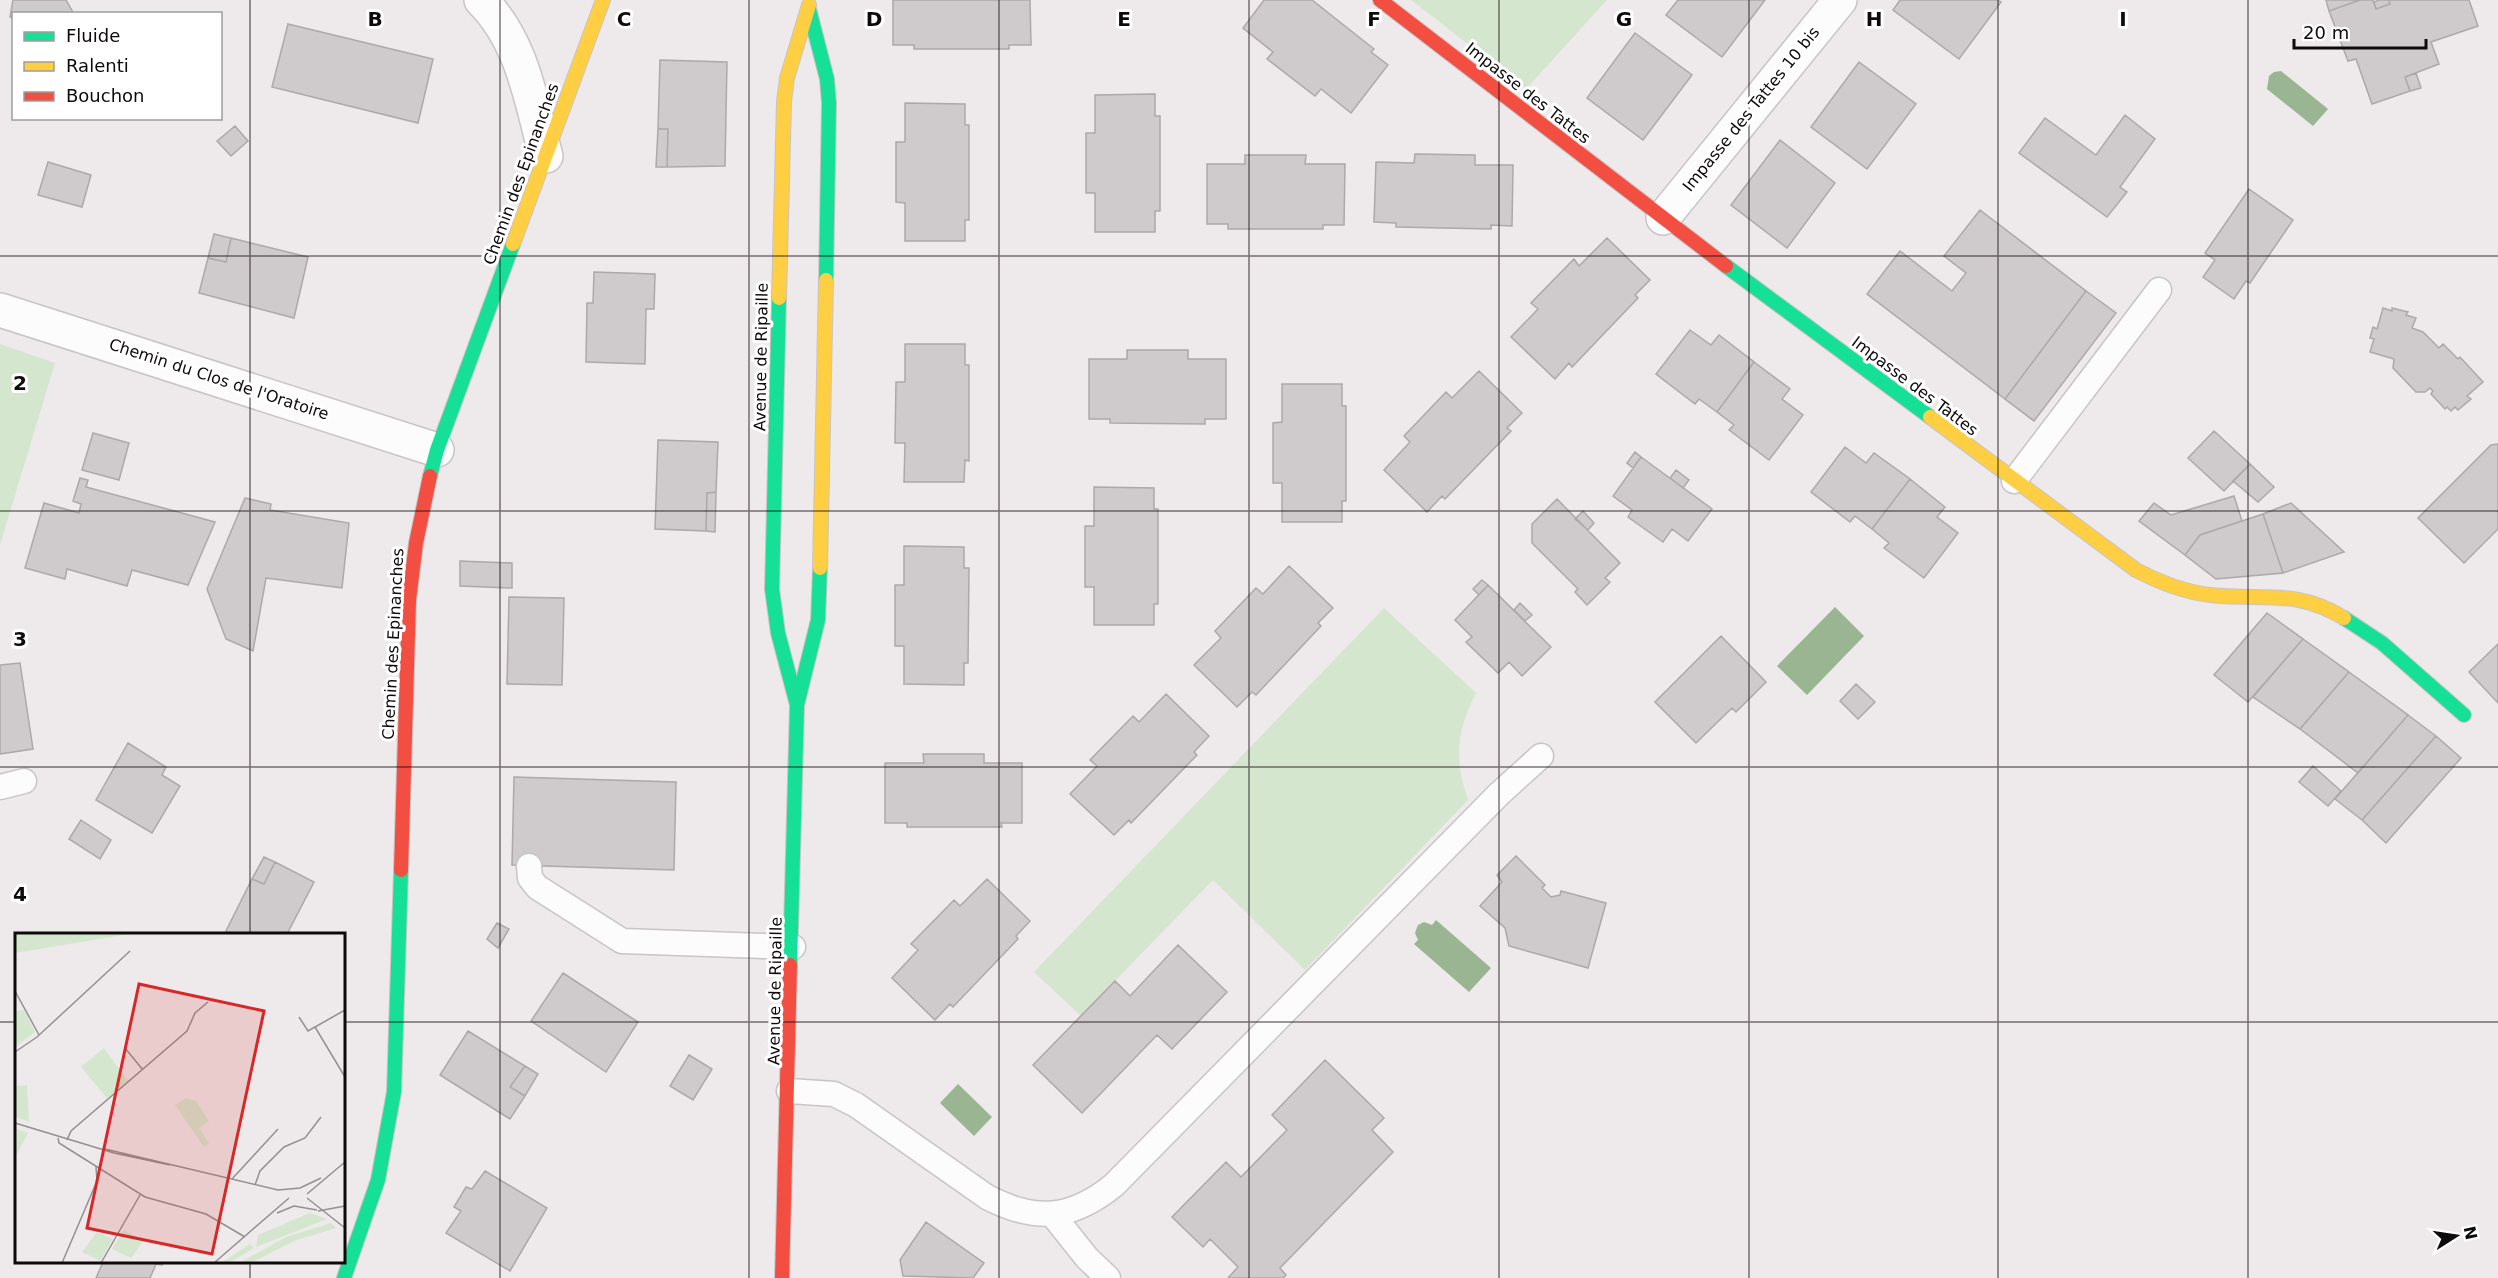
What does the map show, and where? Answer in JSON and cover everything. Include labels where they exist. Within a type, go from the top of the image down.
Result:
[{"type":"street","points":[[481,0],[495,14],[516,47],[546,156]]},
{"type":"street","name":"Chemin des Epinanches","points":[[344,1278],[378,1180],[394,1092],[409,600],[413,549],[422,499],[437,450],[603,0]]},
{"type":"street","name":"Impasse des Tattes","points":[[1380,0],[1663,218],[2111,554],[2162,584],[2191,593],[2286,597],[2327,609],[2371,635],[2464,715]]},
{"type":"street","name":"Impasse des Tattes 10 bis","points":[[1663,218],[1840,0]]},
{"type":"street","name":"Avenue de Ripaille","points":[[782,1278],[793,947],[797,705],[818,620],[819,600],[819,291],[827,79],[809,5]]},
{"type":"street","name":"Avenue de Ripaille","points":[[797,705],[780,648],[774,618],[772,589],[785,295],[784,102],[788,78],[809,5]]},
{"type":"street","name":"Chemin du Clos de l'Oratoire","points":[[0,310],[437,450]]},
{"type":"lane","points":[[2014,481],[2159,290]]},
{"type":"lane","points":[[789,1091],[834,1094],[856,1105],[987,1197],[1018,1210],[1052,1214],[1075,1210],[1096,1200],[1114,1185],[1498,794],[1541,756]]},
{"type":"lane","points":[[0,787],[24,782]]},
{"type":"lane","points":[[529,866],[530,878],[537,887],[622,941],[793,947]]},
{"type":"lane","points":[[1052,1214],[1087,1258],[1108,1278]]},
{"type":"shaded area","points":[[1411,0],[1607,0],[1526,89]]},
{"type":"shaded area","points":[[2281,71],[2328,109],[2313,126],[2267,89],[2269,76]]},
{"type":"shaded area","points":[[0,344],[55,363],[0,545]]},
{"type":"shaded area","points":[[1835,607],[1864,636],[1807,695],[1777,666]]},
{"type":"shaded area","points":[[1384,608],[1476,693],[1464,721],[1459,746],[1461,772],[1468,800],[1305,970],[1213,880],[1081,1016],[1034,972]]},
{"type":"shaded area","points":[[1436,920],[1491,968],[1469,992],[1414,944],[1418,940],[1415,933],[1418,925],[1424,922],[1432,925]]},
{"type":"shaded area","points":[[958,1084],[992,1117],[974,1136],[940,1103]]},
{"type":"building","points":[[13,0],[66,0],[73,12],[12,12],[12,18],[10,17]]},
{"type":"building","points":[[893,0],[1030,0],[1031,45],[1009,45],[1009,49],[914,49],[914,45],[893,45]]},
{"type":"building","points":[[1264,0],[1312,0],[1374,49],[1371,52],[1388,65],[1351,113],[1321,89],[1315,96],[1267,59],[1273,52],[1243,28]]},
{"type":"building","points":[[1678,0],[1765,0],[1722,57],[1666,15]]},
{"type":"building","points":[[1900,0],[1997,0],[2001,2],[1959,59],[1893,10]]},
{"type":"building","points":[[2326,0],[2360,0],[2329,11]]},
{"type":"building","points":[[2360,0],[2373,0],[2376,9],[2390,4],[2389,0],[2469,0],[2478,26],[2431,42],[2439,64],[2405,77],[2410,91],[2372,104],[2356,59],[2348,61],[2329,11]]},
{"type":"building","points":[[2389,0],[2390,4],[2376,9],[2374,2]]},
{"type":"building","points":[[288,24],[433,59],[418,123],[272,87]]},
{"type":"building","points":[[1635,33],[1692,75],[1643,140],[1587,98]]},
{"type":"building","points":[[660,60],[727,62],[725,166],[667,167],[668,129],[658,129]]},
{"type":"building","points":[[1859,62],[1916,104],[1867,169],[1811,127]]},
{"type":"building","points":[[2416,73],[2421,88],[2410,91],[2405,77]]},
{"type":"building","points":[[1155,94],[1155,116],[1160,116],[1160,211],[1155,211],[1155,232],[1095,232],[1095,193],[1086,193],[1086,133],[1095,133],[1095,95]]},
{"type":"building","points":[[905,103],[965,104],[965,125],[969,125],[969,220],[965,220],[965,241],[905,241],[905,203],[896,202],[896,142],[905,142]]},
{"type":"building","points":[[2125,115],[2155,139],[2120,187],[2127,192],[2107,217],[2019,153],[2045,118],[2096,155]]},
{"type":"building","points":[[235,126],[248,141],[231,156],[217,141]]},
{"type":"building","points":[[658,129],[668,129],[667,167],[656,167]]},
{"type":"building","points":[[1780,140],[1835,183],[1787,248],[1731,205]]},
{"type":"building","points":[[1415,154],[1475,155],[1475,165],[1513,165],[1512,226],[1491,225],[1491,229],[1396,227],[1396,223],[1374,222],[1376,162],[1414,163]]},
{"type":"building","points":[[1245,155],[1306,155],[1305,164],[1345,164],[1344,225],[1323,225],[1323,229],[1228,229],[1228,224],[1207,224],[1207,164],[1245,164]]},
{"type":"building","points":[[48,162],[91,175],[82,207],[38,195]]},
{"type":"building","points":[[2249,189],[2293,220],[2250,283],[2246,281],[2234,299],[2203,277],[2215,260],[2205,253]]},
{"type":"building","points":[[1980,210],[2086,291],[2005,399],[1867,294],[1900,251],[1952,291],[1966,273],[1944,256]]},
{"type":"building","points":[[214,234],[231,238],[226,262],[208,258]]},
{"type":"building","points":[[231,238],[308,257],[294,318],[199,293],[208,258],[226,262]]},
{"type":"building","points":[[1607,238],[1650,280],[1635,295],[1638,298],[1572,367],[1569,363],[1555,379],[1511,337],[1538,309],[1531,303],[1574,259],[1579,266]]},
{"type":"building","points":[[594,272],[655,274],[654,309],[646,309],[645,364],[586,362],[587,303],[593,303]]},
{"type":"building","points":[[2086,291],[2116,313],[2034,421],[2005,399]]},
{"type":"building","points":[[2383,308],[2408,312],[2406,315],[2416,318],[2412,328],[2423,332],[2439,348],[2443,344],[2458,359],[2460,357],[2483,382],[2467,396],[2471,399],[2458,410],[2455,407],[2451,411],[2447,407],[2445,409],[2431,394],[2433,391],[2430,388],[2425,392],[2416,392],[2393,368],[2394,359],[2370,352],[2374,339],[2370,338],[2373,327],[2377,329]]},
{"type":"building","points":[[1690,330],[1711,345],[1719,335],[1754,362],[1717,412],[1699,399],[1695,404],[1656,374]]},
{"type":"building","points":[[905,344],[965,344],[965,365],[969,365],[969,461],[965,460],[964,482],[904,482],[905,443],[895,443],[896,382],[905,382]]},
{"type":"building","points":[[1127,350],[1188,350],[1188,359],[1226,359],[1226,419],[1205,419],[1205,424],[1110,423],[1110,419],[1089,419],[1089,359],[1127,359]]},
{"type":"building","points":[[1754,362],[1790,389],[1782,399],[1803,415],[1769,460],[1729,430],[1734,425],[1717,412]]},
{"type":"building","points":[[1479,371],[1522,413],[1507,428],[1511,431],[1445,499],[1442,496],[1427,512],[1384,470],[1410,442],[1404,436],[1446,392],[1452,398]]},
{"type":"building","points":[[1282,384],[1342,384],[1342,406],[1346,406],[1346,501],[1342,501],[1342,522],[1282,522],[1282,483],[1273,483],[1273,423],[1282,422]]},
{"type":"building","points":[[2214,431],[2250,464],[2224,491],[2188,458]]},
{"type":"building","points":[[93,433],[129,443],[119,480],[82,470]]},
{"type":"building","points":[[658,440],[718,442],[716,492],[707,493],[706,531],[655,529]]},
{"type":"building","points":[[2498,444],[2498,529],[2464,563],[2418,518],[2491,445]]},
{"type":"building","points":[[1845,447],[1866,463],[1874,453],[1910,479],[1872,529],[1855,516],[1850,522],[1811,492]]},
{"type":"building","points":[[1635,452],[1641,457],[1633,468],[1627,463]]},
{"type":"building","points":[[1641,457],[1712,509],[1688,541],[1672,529],[1663,542],[1628,517],[1632,510],[1613,496]]},
{"type":"building","points":[[2250,464],[2274,487],[2258,502],[2233,481]]},
{"type":"building","points":[[1676,470],[1689,480],[1683,488],[1670,478]]},
{"type":"building","points":[[80,478],[88,480],[86,487],[215,522],[188,585],[132,570],[127,586],[67,569],[65,579],[25,568],[44,503],[79,513],[81,504],[73,501]]},
{"type":"building","points":[[1910,479],[1945,507],[1937,517],[1958,533],[1924,578],[1884,548],[1889,543],[1872,529]]},
{"type":"building","points":[[1094,487],[1154,488],[1154,509],[1158,509],[1158,604],[1154,604],[1154,625],[1094,625],[1094,587],[1085,587],[1085,526],[1094,526]]},
{"type":"building","points":[[716,492],[715,532],[706,531],[707,493]]},
{"type":"building","points":[[2234,496],[2242,521],[2200,535],[2185,555],[2139,521],[2154,503],[2171,515]]},
{"type":"building","points":[[245,498],[271,504],[270,510],[349,523],[342,588],[266,578],[253,651],[226,639],[207,589]]},
{"type":"building","points":[[1557,499],[1620,563],[1605,578],[1610,582],[1587,605],[1575,592],[1578,589],[1532,543],[1532,524]]},
{"type":"building","points":[[2291,503],[2344,552],[2283,573],[2263,514]]},
{"type":"building","points":[[1583,511],[1594,523],[1588,530],[1575,519]]},
{"type":"building","points":[[2263,514],[2283,573],[2216,579],[2185,555],[2200,535]]},
{"type":"building","points":[[904,546],[964,547],[964,568],[969,568],[968,663],[964,663],[964,685],[904,684],[904,646],[895,646],[895,585],[904,585]]},
{"type":"building","points":[[460,561],[512,563],[512,588],[460,586]]},
{"type":"building","points":[[1289,566],[1333,608],[1318,623],[1321,626],[1256,695],[1252,692],[1237,707],[1194,665],[1221,638],[1215,631],[1256,588],[1263,594]]},
{"type":"building","points":[[1482,580],[1488,585],[1479,595],[1473,589]]},
{"type":"building","points":[[1488,585],[1551,647],[1522,676],[1509,662],[1498,673],[1466,642],[1472,637],[1455,620]]},
{"type":"building","points":[[509,597],[564,598],[562,685],[507,684]]},
{"type":"building","points":[[1520,603],[1532,615],[1525,621],[1514,610]]},
{"type":"building","points":[[2267,613],[2303,639],[2248,702],[2214,675]]},
{"type":"building","points":[[1721,636],[1766,682],[1736,712],[1732,708],[1696,743],[1655,702]]},
{"type":"building","points":[[2303,639],[2349,672],[2300,729],[2253,697]]},
{"type":"building","points":[[2498,644],[2498,703],[2469,672]]},
{"type":"building","points":[[20,663],[33,749],[0,754],[0,665]]},
{"type":"building","points":[[2349,672],[2408,715],[2358,773],[2300,729]]},
{"type":"building","points":[[1856,684],[1875,702],[1858,719],[1840,701]]},
{"type":"building","points":[[1166,694],[1209,736],[1194,752],[1197,755],[1131,823],[1129,820],[1114,835],[1070,794],[1097,766],[1090,760],[1133,716],[1139,722]]},
{"type":"building","points":[[2408,715],[2436,736],[2362,820],[2335,799]]},
{"type":"building","points":[[2436,736],[2461,758],[2386,843],[2362,820]]},
{"type":"building","points":[[128,743],[166,767],[162,775],[180,786],[152,833],[96,800]]},
{"type":"building","points":[[923,754],[984,754],[984,763],[1022,763],[1022,823],[1001,823],[1002,827],[907,827],[907,823],[885,823],[885,763],[924,763]]},
{"type":"building","points":[[2313,766],[2341,791],[2328,806],[2299,782]]},
{"type":"building","points":[[514,777],[676,782],[674,870],[512,865]]},
{"type":"building","points":[[81,820],[111,840],[100,859],[69,839]]},
{"type":"building","points":[[1516,856],[1545,885],[1542,888],[1551,897],[1560,895],[1561,891],[1606,903],[1588,968],[1509,946],[1505,928],[1480,906],[1502,882],[1497,875]]},
{"type":"building","points":[[264,857],[275,862],[264,884],[252,879]]},
{"type":"building","points":[[275,862],[314,882],[288,933],[230,933],[226,931],[252,879],[264,884]]},
{"type":"building","points":[[987,879],[1030,921],[1016,936],[1018,939],[953,1007],[950,1004],[935,1020],[892,978],[918,950],[911,944],[954,900],[960,906]]},
{"type":"building","points":[[497,923],[509,929],[498,948],[487,939]]},
{"type":"building","points":[[1178,945],[1227,992],[1172,1049],[1157,1035],[1082,1113],[1033,1065],[1115,981],[1130,996]]},
{"type":"building","points":[[563,973],[638,1022],[606,1072],[531,1021]]},
{"type":"building","points":[[468,1031],[525,1066],[510,1087],[525,1096],[510,1119],[440,1075]]},
{"type":"building","points":[[689,1055],[712,1069],[693,1100],[670,1086]]},
{"type":"building","points":[[1325,1060],[1384,1118],[1372,1130],[1393,1152],[1280,1268],[1286,1275],[1283,1278],[1228,1278],[1238,1267],[1210,1239],[1203,1247],[1172,1217],[1226,1162],[1241,1177],[1287,1130],[1272,1115]]},
{"type":"building","points":[[525,1066],[538,1074],[525,1096],[510,1087]]},
{"type":"building","points":[[485,1171],[547,1208],[510,1271],[446,1233],[461,1211],[454,1207],[466,1187],[472,1189]]},
{"type":"building","points":[[926,1222],[984,1263],[973,1278],[903,1276],[900,1260]]},
{"type":"building","points":[[103,1263],[163,1263],[162,1265],[156,1264],[150,1278],[96,1278]]},
{"type":"traffic: fast","points":[[809,9],[827,79],[829,103],[826,280]]},
{"type":"traffic: fast","points":[[430,476],[437,450],[513,244]]},
{"type":"traffic: fast","points":[[1726,266],[1930,417]]},
{"type":"traffic: fast","points":[[779,298],[772,589],[778,633],[797,705]]},
{"type":"traffic: fast","points":[[790,965],[797,705],[818,620],[820,568]]},
{"type":"traffic: fast","points":[[2344,618],[2382,643],[2464,715]]},
{"type":"traffic: fast","points":[[344,1278],[378,1180],[394,1092],[401,870]]},
{"type":"traffic: slow","points":[[513,244],[603,0]]},
{"type":"traffic: slow","points":[[779,298],[784,102],[787,78],[809,5]]},
{"type":"traffic: slow","points":[[820,568],[826,280]]},
{"type":"traffic: slow","points":[[1930,417],[2136,570],[2190,592],[2293,599],[2326,609],[2344,618]]},
{"type":"traffic: jam","points":[[1380,0],[1726,266]]},
{"type":"traffic: jam","points":[[401,870],[409,600],[416,543],[430,476]]},
{"type":"traffic: jam","points":[[782,1278],[790,965]]}]
